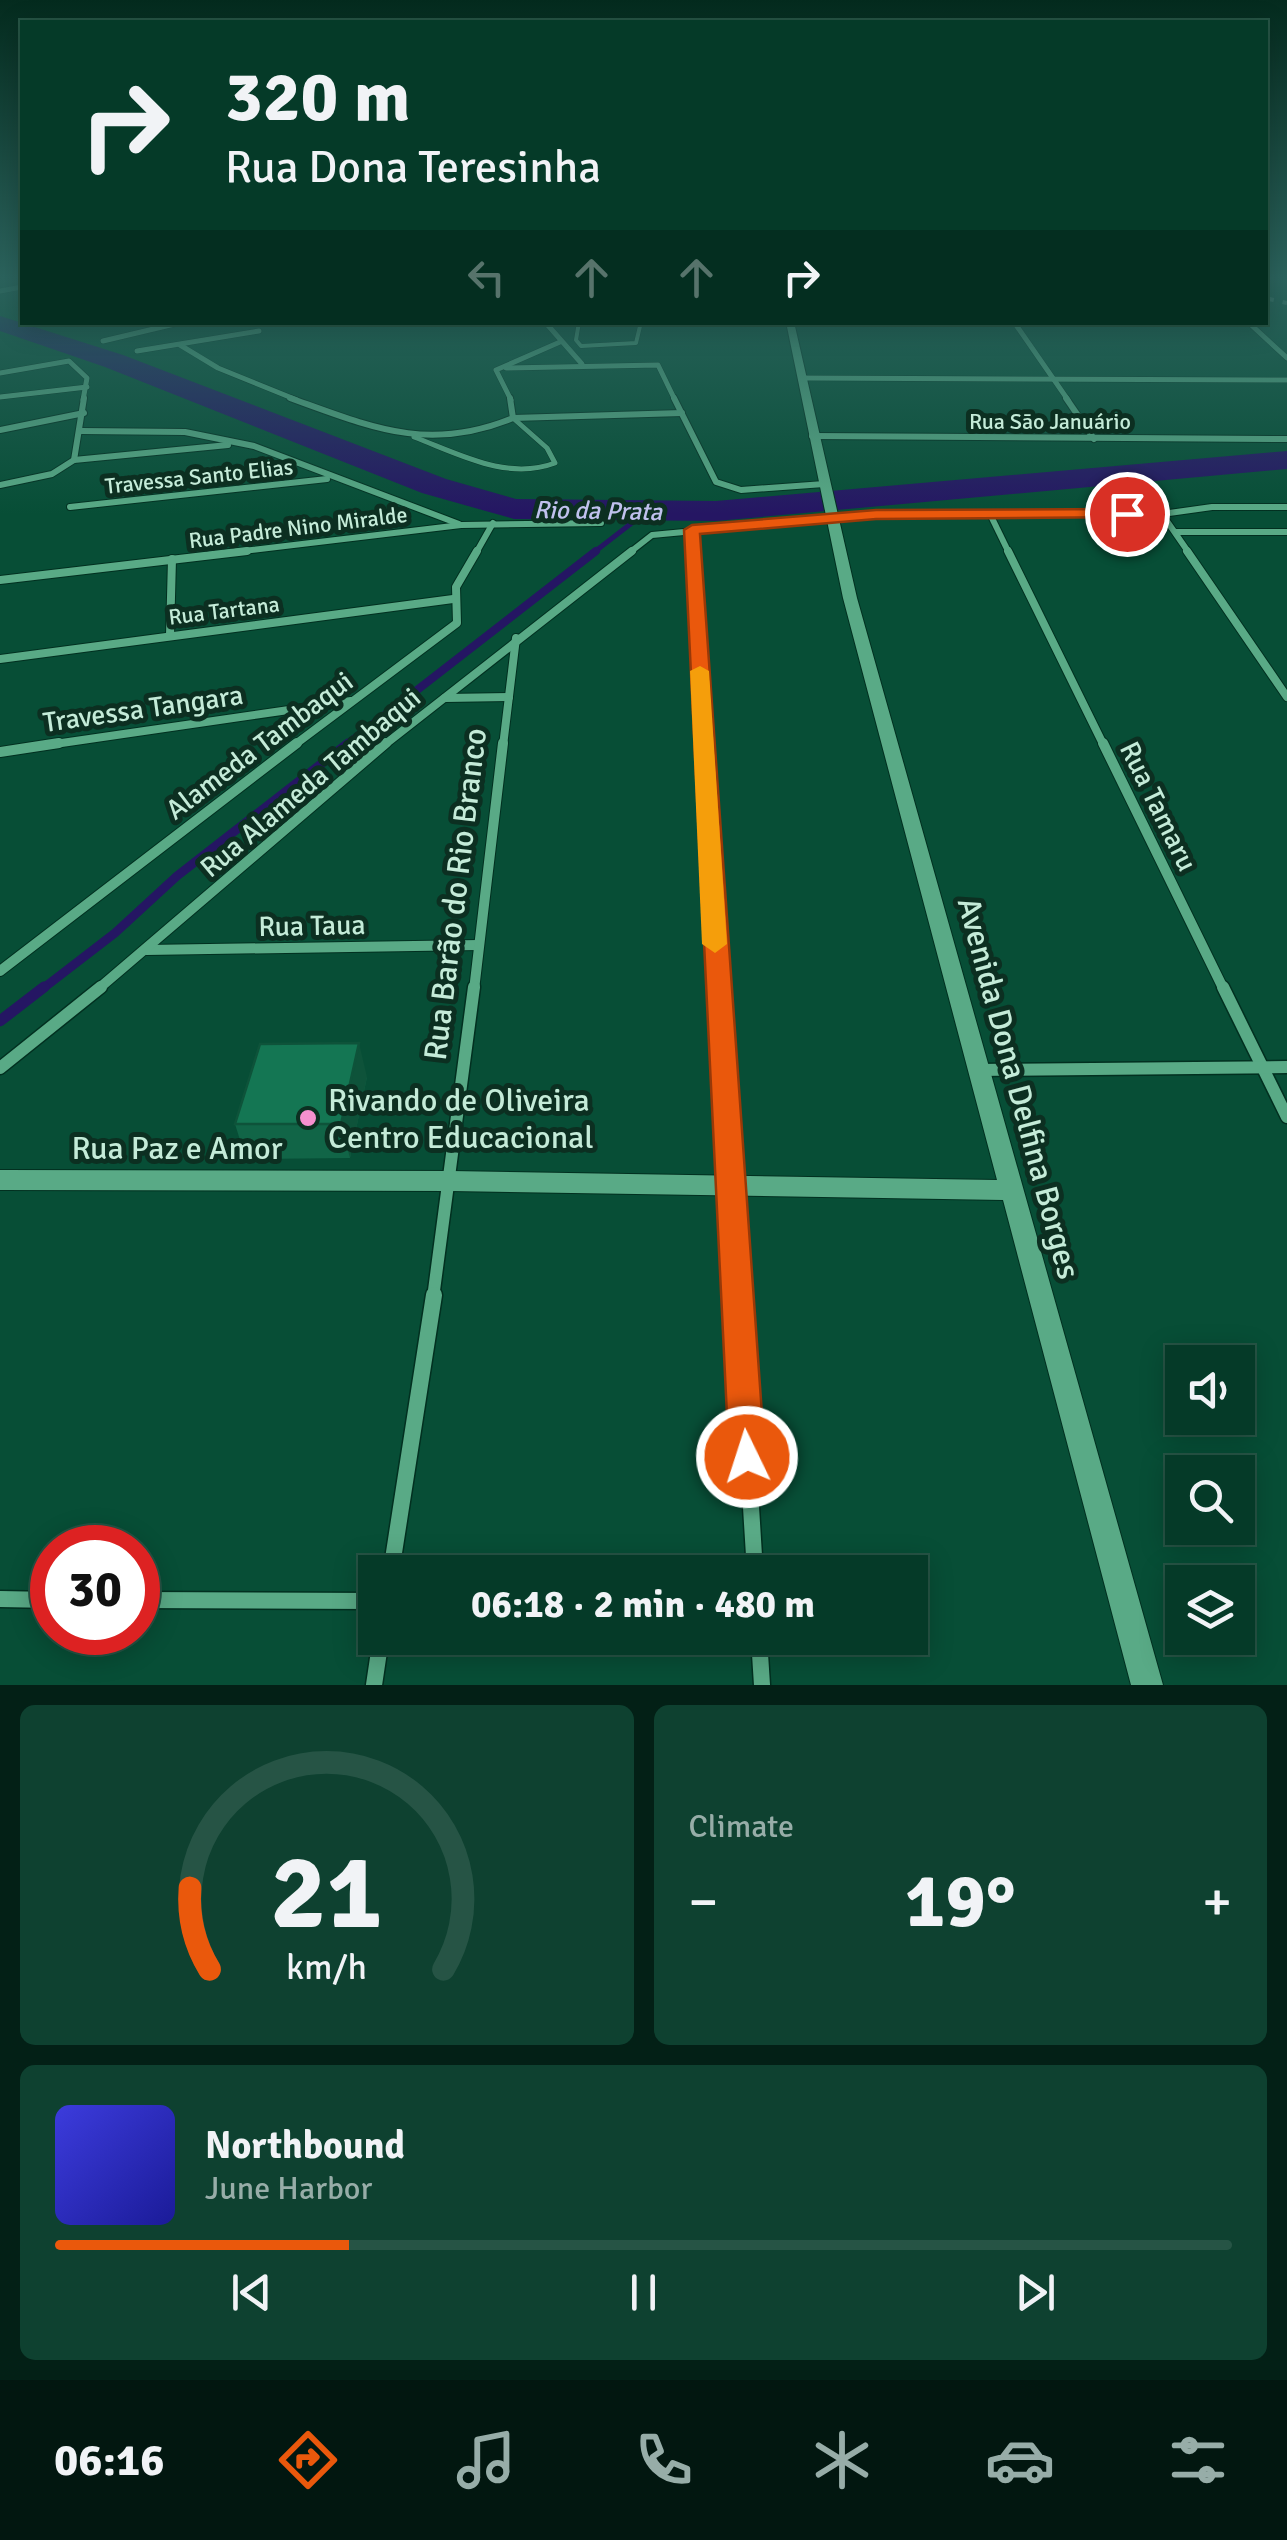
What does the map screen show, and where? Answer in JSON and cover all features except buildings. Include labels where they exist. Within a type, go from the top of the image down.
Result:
[{"type":"street","points":[[195,357],[242,379],[414,437],[465,433],[513,418],[682,413]]},
{"type":"street","points":[[497,368],[525,357]]},
{"type":"street","points":[[575,357],[582,364]]},
{"type":"street","name":"Avenida Dona Delfina Borges","points":[[796,357],[850,598],[1147,1685]]},
{"type":"street","points":[[1037,357],[1094,439]]},
{"type":"street","points":[[0,373],[69,362],[87,378],[74,460]]},
{"type":"street","points":[[497,368],[654,364],[665,374],[716,482],[741,490],[990,514],[1162,514],[1212,507],[1287,507]]},
{"type":"street","points":[[497,368],[496,374],[514,406],[513,418]]},
{"type":"street","points":[[800,378],[1287,380]]},
{"type":"street","points":[[0,398],[87,387]]},
{"type":"street","points":[[0,430],[84,413]]},
{"type":"street","points":[[81,431],[168,431],[239,444],[462,525]]},
{"type":"street","name":"Rua Sāo Januário","points":[[812,436],[1287,438]]},
{"type":"street","points":[[0,485],[52,474],[74,460],[239,444]]},
{"type":"street","name":"Travessa Santo Elias","points":[[70,508],[332,478]]},
{"type":"street","points":[[754,1555],[728,1187],[692,530],[829,500]]},
{"type":"street","name":"Rua Tamaru","points":[[990,514],[1287,1117]]},
{"type":"street","points":[[1162,514],[1287,697]]},
{"type":"street","name":"Alameda Tambaqui","points":[[0,971],[352,701],[446,634],[457,623],[453,599],[461,574],[493,523]]},
{"type":"street","name":"Rua Padre Nino Miralde","points":[[0,580],[462,525],[601,523]]},
{"type":"street","name":"Rua Alameda Tambaqui","points":[[0,1068],[516,638],[652,535],[692,530]]},
{"type":"street","points":[[1176,532],[1287,532]]},
{"type":"street","points":[[170,635],[172,559]]},
{"type":"street","name":"Rua Tartana","points":[[0,659],[453,599]]},
{"type":"street","name":"Rua Barão do Rio Branco","points":[[393,1555],[451,1180],[516,638]]},
{"type":"street","points":[[444,698],[509,698]]},
{"type":"street","name":"Travessa Tangara","points":[[0,752],[352,701]]},
{"type":"street","name":"Rua Taua","points":[[146,950],[479,946]]},
{"type":"street","points":[[980,1070],[1287,1067]]},
{"type":"street","name":"Rua Paz e Amor","points":[[0,1180],[451,1180],[1014,1190]]},
{"type":"street","points":[[0,1600],[30,1600]]},
{"type":"street","points":[[160,1600],[358,1601]]},
{"type":"street","points":[[374,1685],[378,1655]]},
{"type":"street","points":[[760,1655],[762,1685]]},
{"type":"lane","points":[[414,437],[498,466],[542,469],[555,464],[547,448],[513,418]]},
{"type":"waterway","name":"Rio da Prata","points":[[101,357],[434,486],[514,509],[716,511],[1287,460]]},
{"type":"waterway","points":[[593,553],[646,512]]},
{"type":"waterway","points":[[345,746],[596,551]]},
{"type":"waterway","points":[[41,990],[115,933],[177,876],[348,743]]},
{"type":"waterway","points":[[0,1021],[44,987]]},
{"type":"slow traffic","points":[[700,671],[715,944]]},
{"type":"place","name":"Rivando de Oliveira Centro Educacional","points":[[308,1118]]},
{"type":"route","points":[[747,1457],[692,530],[876,514],[1127,514]]}]
